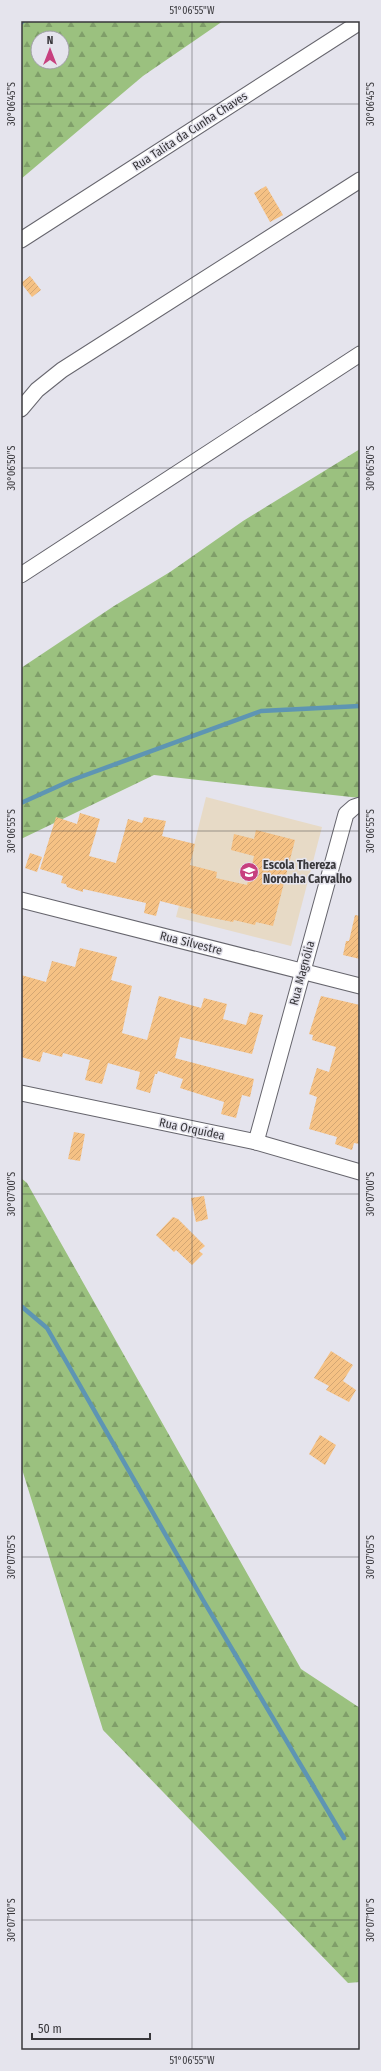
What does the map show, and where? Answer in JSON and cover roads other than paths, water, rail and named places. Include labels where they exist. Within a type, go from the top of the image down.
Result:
[{"type":"street","name":"Rua Talita da Cunha Chaves","points":[[21,240],[360,22]]},
{"type":"street","points":[[21,409],[37,390],[62,370],[360,180]]},
{"type":"street","points":[[21,575],[360,354]]},
{"type":"street","name":"Rua Magnólia","points":[[256,1142],[346,814],[357,806]]},
{"type":"street","name":"Rua Silvestre","points":[[21,900],[360,986]]},
{"type":"street","name":"Rua Orquídea","points":[[21,1093],[256,1142],[360,1172]]},
{"type":"waterway","points":[[21,803],[72,780],[261,711],[360,706]]},
{"type":"waterway","points":[[21,1306],[47,1328],[203,1600],[344,1838]]},
{"type":"place","name":"Escola Thereza Noronha Carvalho","points":[[249,872]]}]
